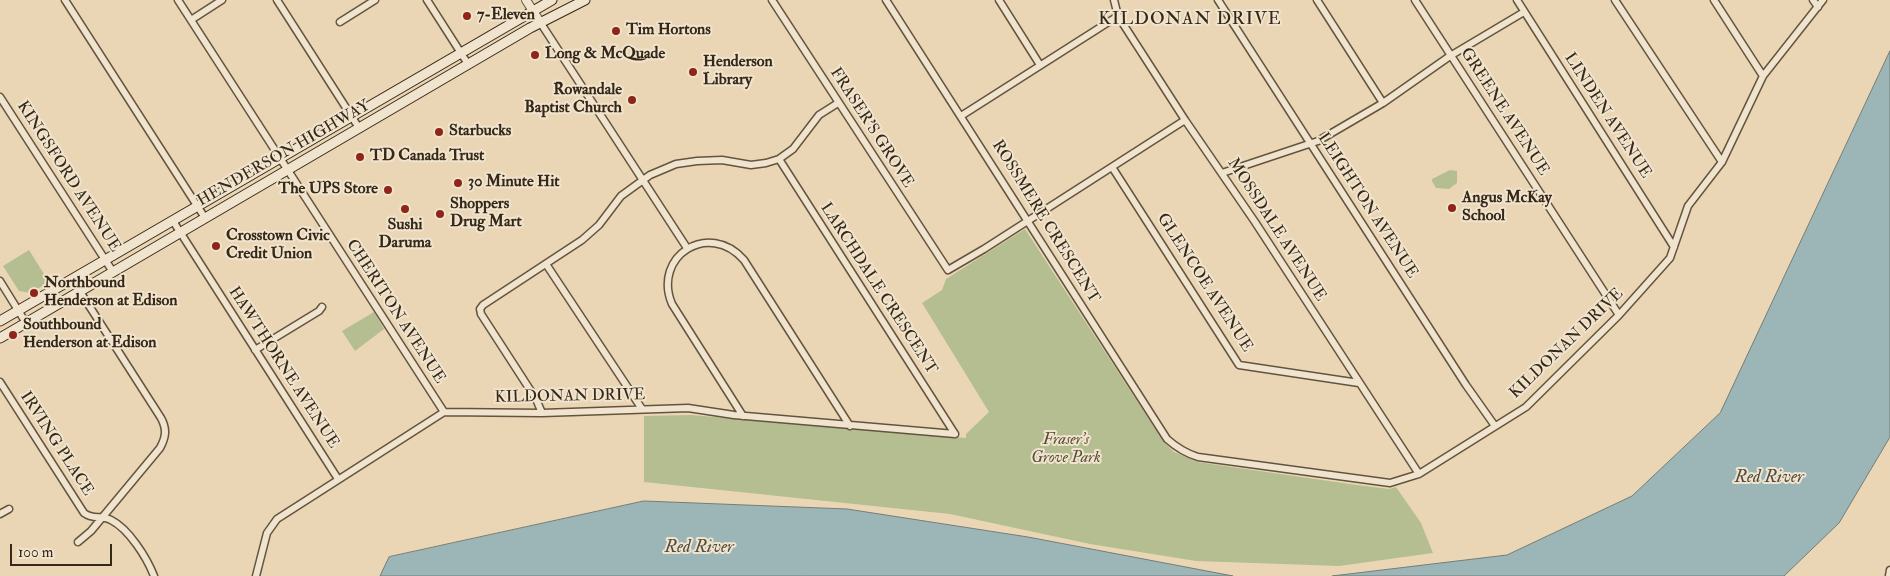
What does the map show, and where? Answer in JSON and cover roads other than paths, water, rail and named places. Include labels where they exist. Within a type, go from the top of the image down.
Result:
[{"type":"main road","name":"HENDERSON HIGHWAY","points":[[0,321],[552,0]]},
{"type":"main road","name":"HENDERSON HIGHWAY","points":[[0,338],[79,290],[113,272],[540,22],[585,0]]},
{"type":"street","points":[[65,0],[205,218]]},
{"type":"street","name":"CHERITON AVENUE","points":[[178,0],[444,412]]},
{"type":"street","points":[[190,20],[222,0]]},
{"type":"street","points":[[277,0],[359,128]]},
{"type":"street","points":[[340,22],[375,0]]},
{"type":"street","points":[[427,0],[468,64]]},
{"type":"street","points":[[526,0],[687,248]]},
{"type":"street","name":"FRASER'S GROVE","points":[[772,0],[948,270],[1027,221]]},
{"type":"street","name":"ROSSMERE CRESCENT","points":[[886,0],[1167,439],[1185,453]]},
{"type":"street","points":[[998,0],[1040,65]]},
{"type":"street","name":"MOSSDALE AVENUE","points":[[1114,0],[1118,16],[1419,474]]},
{"type":"street","name":"LEIGHTON AVENUE","points":[[1218,0],[1494,426]]},
{"type":"street","points":[[1317,0],[1383,103]]},
{"type":"street","name":"GREENE AVENUE","points":[[1415,0],[1619,315]]},
{"type":"street","name":"LINDEN AVENUE","points":[[1516,0],[1674,247]]},
{"type":"street","points":[[1615,0],[1722,162]]},
{"type":"street","points":[[1714,0],[1763,76]]},
{"type":"street","points":[[1813,0],[1818,7]]},
{"type":"street","name":"KILDONAN DRIVE","points":[[1185,453],[1198,457],[1390,483],[1419,474],[1526,407],[1619,315],[1670,258],[1688,206],[1722,162],[1763,76],[1823,0]]},
{"type":"street","points":[[1222,173],[1310,144],[1348,124],[1383,103],[1450,56],[1524,12]]},
{"type":"street","points":[[961,116],[1118,16]]},
{"type":"street","name":"KINGSFORD AVENUE","points":[[0,97],[113,272]]},
{"type":"street","points":[[542,413],[536,399],[481,314],[480,309],[483,305],[591,233],[621,196],[650,175],[676,164],[696,161],[722,160],[751,165],[778,159],[793,149],[819,115],[838,103]]},
{"type":"street","points":[[1027,221],[1185,120]]},
{"type":"street","name":"LARCHDALE CRESCENT","points":[[778,159],[955,434]]},
{"type":"street","name":"GLENCOE AVENUE","points":[[1112,167],[1239,365],[1359,382]]},
{"type":"street","name":"HAWTHORNE AVENUE","points":[[173,221],[338,479]]},
{"type":"street","points":[[743,416],[669,297],[667,285],[670,269],[676,259],[687,248],[702,243],[720,243],[740,255],[850,426]]},
{"type":"street","points":[[546,264],[642,409]]},
{"type":"street","points":[[0,281],[26,323]]},
{"type":"street","points":[[78,542],[102,518],[160,448],[165,439],[165,430],[161,418],[79,290]]},
{"type":"street","points":[[255,350],[320,311],[322,307]]},
{"type":"street","name":"IRVING PLACE","points":[[0,382],[83,511],[91,517],[114,522],[129,535],[154,576]]},
{"type":"street","name":"KILDONAN DRIVE","points":[[444,412],[542,413],[688,408],[743,416],[955,434]]},
{"type":"street","points":[[256,576],[266,537],[274,522],[444,412]]},
{"type":"street","points":[[0,514],[9,509]]},
{"type":"street","points":[[1889,576],[1890,570]]},
{"type":"water","name":"Red River","points":[[1890,51],[1890,437],[1839,523],[1784,576],[1332,576],[1507,555],[1632,496],[1720,413]]},
{"type":"water","name":"Red River","points":[[644,501],[847,509],[1028,537],[1233,576],[380,576],[389,557]]},
{"type":"place","name":"7-Eleven","points":[[467,16]]},
{"type":"place","name":"Tim Hortons","points":[[616,31]]},
{"type":"place","name":"Long & McQuade","points":[[535,55]]},
{"type":"place","name":"Henderson Library","points":[[693,72]]},
{"type":"place","name":"Rowandale Baptist Church","points":[[632,100]]},
{"type":"place","name":"Starbucks","points":[[439,132]]},
{"type":"place","name":"TD Canada Trust","points":[[360,157]]},
{"type":"place","name":"30 Minute Hit","points":[[458,183]]},
{"type":"place","name":"The UPS Store","points":[[388,190]]},
{"type":"place","name":"Angus McKay School","points":[[1452,208]]},
{"type":"place","name":"Sushi Daruma","points":[[405,209]]},
{"type":"place","name":"Shoppers Drug Mart","points":[[440,214]]},
{"type":"place","name":"Crosstown Civic Credit Union","points":[[216,246]]},
{"type":"place","name":"Northbound Henderson at Edison","points":[[34,293]]},
{"type":"place","name":"Southbound Henderson at Edison","points":[[13,335]]},
{"type":"district","name":"KILDONAN DRIVE","points":[[1190,20]]},
{"type":"park label","name":"Fraser's Grove Park","points":[[1066,450]]}]
